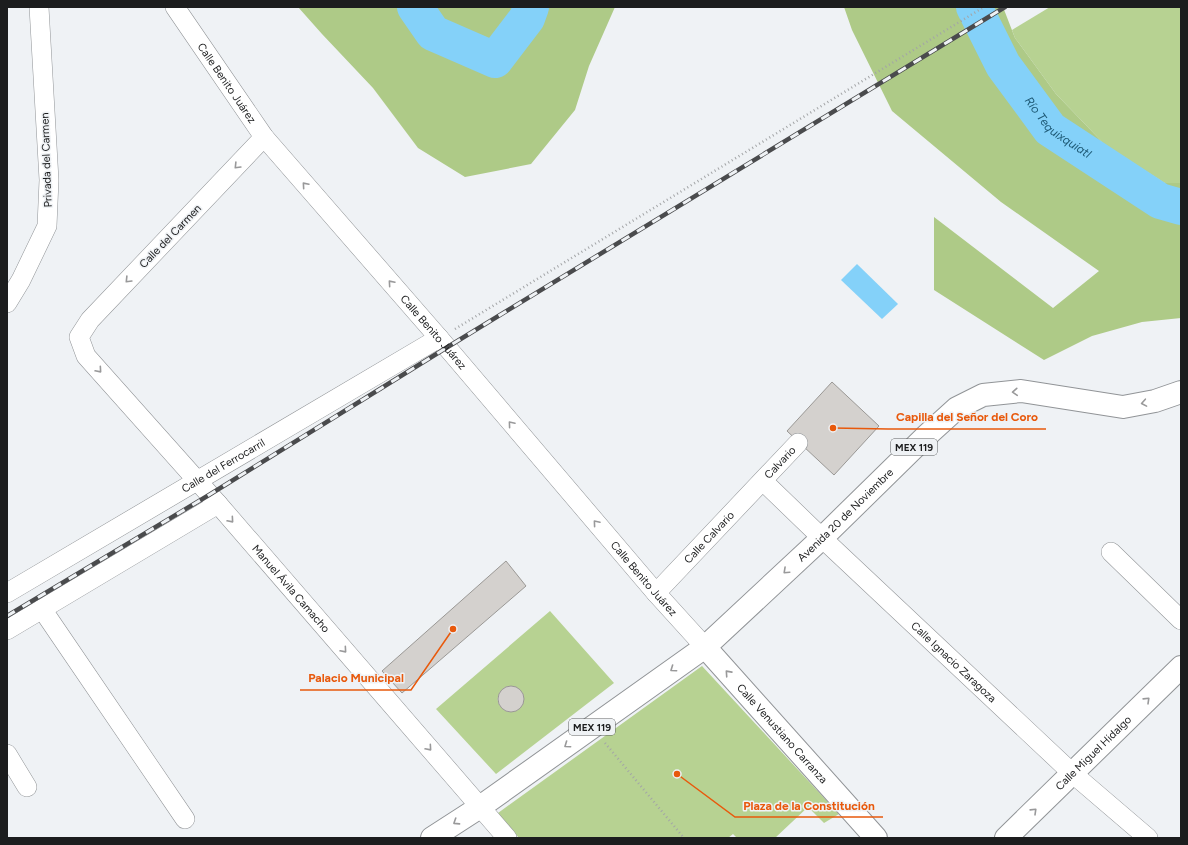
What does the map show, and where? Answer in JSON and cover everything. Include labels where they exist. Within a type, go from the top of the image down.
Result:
[{"type":"main road","name":"Avenida 20 de Noviembre","points":[[705,647],[822,538],[925,436],[957,408],[984,395],[1021,391],[1123,407],[1155,401],[1181,392]]},
{"type":"main road","name":"MEX 119","points":[[432,838],[480,807],[705,647]]},
{"type":"main road","name":"Calle Venustiano Carranza","points":[[705,647],[876,838]]},
{"type":"main road","name":"Calle Miguel Hidalgo","points":[[1006,838],[1181,667]]},
{"type":"street","name":"Privada del Carmen","points":[[7,303],[21,280],[47,226],[49,180],[39,7]]},
{"type":"street","name":"Calle Benito Juárez","points":[[175,7],[264,137],[439,338],[656,593],[705,647]]},
{"type":"street","name":"Calle del Carmen","points":[[79,337],[90,320],[264,137]]},
{"type":"street","name":"Manuel Ávila Camacho","points":[[79,337],[86,356],[218,504],[507,838]]},
{"type":"street","name":"Calle del Ferrocarril","points":[[7,593],[439,338]]},
{"type":"street","name":"Calvario","points":[[763,481],[798,443]]},
{"type":"street","name":"Calle Calvario","points":[[656,593],[763,481]]},
{"type":"street","name":"Calle Ignacio Zaragoza","points":[[763,481],[1072,773],[1148,838]]},
{"type":"street","points":[[7,630],[218,504]]},
{"type":"street","points":[[1111,552],[1181,620]]},
{"type":"street","points":[[42,609],[185,819]]},
{"type":"street","points":[[7,754],[27,786]]},
{"type":"path","points":[[439,338],[984,7]]},
{"type":"path","points":[[592,727],[684,838]]},
{"type":"green space","points":[[298,7],[615,7],[589,66],[575,110],[531,164],[465,177],[418,148],[373,88]]},
{"type":"green space","points":[[844,7],[1003,7],[1015,38],[1056,94],[1107,147],[1165,183],[1181,183],[1181,318],[1142,322],[1092,336],[1044,360],[934,290],[934,217],[1053,308],[1099,271],[1001,202],[892,111],[852,30]]},
{"type":"green space","points":[[1050,7],[1181,7],[1181,183],[1165,183],[1107,147],[1056,94],[1015,38],[1012,30]]},
{"type":"green space","points":[[550,611],[614,683],[496,774],[436,709]],"holes":[[[510,686],[518,689],[522,693],[523,699],[522,704],[518,709],[507,711],[501,707],[498,700],[499,694]]]},
{"type":"green space","points":[[702,666],[839,814],[824,823],[808,807],[775,838],[737,838],[733,834],[728,838],[519,838],[498,813]]},
{"type":"water","points":[[857,264],[898,304],[882,319],[841,280]]},
{"type":"building","points":[[832,382],[879,426],[834,475],[787,431]]},
{"type":"building","points":[[506,561],[526,586],[402,693],[382,671]]},
{"type":"building","points":[[511,686],[520,690],[524,699],[520,708],[511,712],[502,708],[498,699],[502,690]]},
{"type":"waterway","name":"Río Tequixquiatl","points":[[415,7],[433,33],[495,60],[527,18],[531,7]]},
{"type":"waterway","name":"Río Tequixquiatl","points":[[974,7],[1003,65],[1050,129],[1160,201],[1181,207]]},
{"type":"railway","points":[[7,616],[209,495],[446,348],[1005,7]]},
{"type":"place","name":"Capilla del Señor del Coro","points":[[833,428]]},
{"type":"place","name":"Palacio Municipal","points":[[453,629]]},
{"type":"place","name":"Plaza de la Constitución","points":[[677,774]]}]
